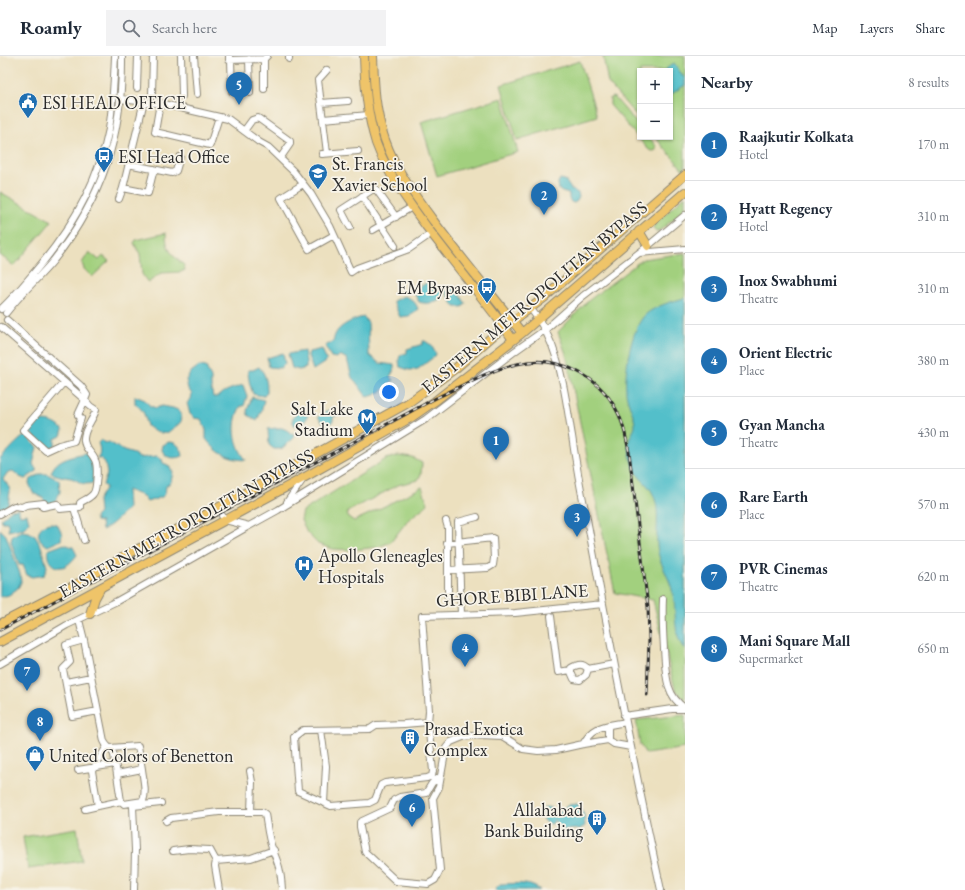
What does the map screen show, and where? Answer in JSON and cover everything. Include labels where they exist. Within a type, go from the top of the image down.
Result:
[{"type":"main road","points":[[364,56],[369,92],[378,114],[385,140],[403,177],[416,198],[450,243],[522,333]]},
{"type":"main road","points":[[373,56],[369,92],[369,115],[379,150],[395,182],[412,207],[513,340]]},
{"type":"main road","name":"EASTERN METROPOLITAN BYPASS","points":[[0,624],[83,581],[132,552],[217,508],[408,403],[456,368],[504,328],[531,308],[685,175]]},
{"type":"main road","points":[[395,182],[403,177]]},
{"type":"main road","name":"EASTERN METROPOLITAN BYPASS","points":[[0,642],[305,477],[412,417],[435,401],[522,333],[685,192]]},
{"type":"main road","points":[[639,231],[648,246]]},
{"type":"main road","points":[[90,614],[100,588]]},
{"type":"street","points":[[63,241],[94,178],[109,130],[112,108],[115,56]]},
{"type":"street","points":[[64,382],[23,430],[46,451],[60,444],[74,441],[81,418],[78,415],[87,395],[81,386],[7,320],[2,310],[63,241],[95,196],[115,139],[121,99],[122,56]]},
{"type":"street","points":[[137,88],[138,56]]},
{"type":"street","points":[[152,94],[153,56]]},
{"type":"street","points":[[181,56],[182,96]]},
{"type":"street","points":[[194,56],[197,94]]},
{"type":"street","points":[[232,91],[230,58],[249,59],[265,57],[264,89]]},
{"type":"street","points":[[249,59],[250,93]]},
{"type":"street","points":[[327,70],[318,80],[323,119],[325,153],[358,151]]},
{"type":"street","points":[[121,99],[160,103],[228,119],[268,147],[281,158],[303,184],[330,226],[351,272],[357,268],[409,248],[432,233]]},
{"type":"street","points":[[119,199],[144,101]]},
{"type":"street","points":[[321,104],[348,101]]},
{"type":"street","points":[[160,103],[155,132],[210,145],[219,117]]},
{"type":"street","points":[[112,108],[119,110]]},
{"type":"street","points":[[323,119],[369,115]]},
{"type":"street","points":[[244,131],[252,120],[258,118],[290,141],[290,144],[281,158]]},
{"type":"street","points":[[128,164],[174,172],[180,157]]},
{"type":"street","points":[[123,188],[148,193],[154,169]]},
{"type":"street","points":[[303,184],[281,198],[309,249],[334,235]]},
{"type":"street","points":[[350,226],[341,210],[374,188],[396,217]]},
{"type":"street","points":[[362,196],[395,246]]},
{"type":"street","points":[[373,230],[412,207]]},
{"type":"street","points":[[0,664],[34,643],[117,601],[249,526],[426,419],[515,350],[546,329],[583,296],[639,254],[685,215]]},
{"type":"street","points":[[639,254],[685,249]]},
{"type":"street","points":[[531,308],[546,329],[557,356],[624,716],[661,890]]},
{"type":"street","points":[[0,514],[14,506],[22,507],[26,505],[44,503],[43,507],[57,504],[60,509],[80,507],[80,502],[93,494],[95,490],[97,472],[96,461],[85,446],[84,438],[89,422],[94,418],[96,410],[1,327],[7,320]]},
{"type":"street","points":[[285,505],[305,477]]},
{"type":"street","points":[[74,508],[84,540]]},
{"type":"street","points":[[217,508],[225,520],[249,526]]},
{"type":"street","points":[[462,615],[458,522],[476,517]]},
{"type":"street","points":[[446,521],[448,528],[448,596]]},
{"type":"street","points":[[447,543],[493,538],[494,558],[493,565],[488,568],[448,570]]},
{"type":"street","points":[[663,599],[663,633],[666,678],[670,691],[685,708]]},
{"type":"street","name":"GHORE BIBI LANE","points":[[428,722],[429,711],[422,616],[516,614],[603,604]]},
{"type":"street","points":[[551,616],[558,672],[571,670],[571,668],[581,664],[585,665],[588,669]]},
{"type":"street","points":[[79,620],[104,741],[112,750],[121,801]]},
{"type":"street","points":[[84,640],[66,645],[70,662],[64,669],[70,718],[98,711]]},
{"type":"street","points":[[588,669],[614,664]]},
{"type":"street","points":[[571,670],[574,679],[580,680],[586,675],[588,669]]},
{"type":"street","points":[[66,682],[91,677]]},
{"type":"street","points":[[624,716],[685,708]]},
{"type":"street","points":[[428,722],[433,771],[432,776],[427,778],[385,783],[382,785],[375,800],[369,803],[331,806],[298,791],[294,737],[303,730],[370,729],[376,725],[428,722]]},
{"type":"street","points":[[583,744],[589,734],[599,728],[626,722]]},
{"type":"street","points":[[608,726],[608,740]]},
{"type":"street","points":[[321,730],[326,766],[324,803]]},
{"type":"street","points":[[433,798],[426,793],[400,797],[394,800],[390,808],[360,822],[365,852],[396,881],[428,884],[435,880],[440,870],[433,798],[439,787],[446,748],[451,742],[464,737],[481,735],[502,736],[523,749],[538,751],[556,750],[608,740],[614,744],[631,747]]},
{"type":"street","points":[[85,808],[121,801],[124,804],[143,801],[144,783],[138,746],[109,747]]},
{"type":"street","points":[[98,806],[92,774],[94,768],[109,747]]},
{"type":"street","points":[[78,770],[115,764]]},
{"type":"street","points":[[117,774],[142,769]]},
{"type":"street","points":[[250,771],[252,782],[251,812]]},
{"type":"street","points":[[426,793],[432,783],[441,776]]},
{"type":"street","points":[[134,890],[135,850],[132,806],[161,803]]},
{"type":"street","points":[[166,821],[172,818],[220,812],[262,812],[265,814],[274,850],[281,869],[282,890]]},
{"type":"street","points":[[174,851],[189,849],[210,850],[216,861],[215,866],[219,890]]},
{"type":"street","points":[[216,861],[251,858],[274,850]]},
{"type":"green space","points":[[603,56],[685,56],[685,172],[658,140],[673,140],[673,68],[637,68],[637,117],[608,83]]},
{"type":"green space","points":[[580,61],[597,116],[517,140],[501,85]]},
{"type":"green space","points":[[502,98],[518,152],[437,176],[421,122]]},
{"type":"green space","points":[[610,98],[615,98],[637,124],[637,136],[610,105]]},
{"type":"green space","points":[[640,140],[651,140],[656,146],[656,150],[651,151]]},
{"type":"green space","points":[[0,192],[52,221],[14,266],[0,255]]},
{"type":"green space","points":[[685,196],[685,210],[659,231],[654,230],[653,227],[657,221]]},
{"type":"green space","points":[[166,233],[167,244],[170,252],[184,265],[185,270],[181,272],[161,273],[148,283],[142,274],[140,254],[134,243],[136,240]]},
{"type":"green space","points":[[89,252],[99,260],[103,256],[109,261],[92,277],[84,269],[82,263]]},
{"type":"green space","points":[[685,253],[685,701],[675,689],[653,600],[615,593],[566,354],[558,332],[588,301],[643,259]]},
{"type":"green space","points":[[398,456],[413,458],[422,463],[421,474],[418,480],[398,485],[347,512],[348,517],[354,521],[422,487],[428,504],[407,521],[391,542],[378,547],[353,550],[333,549],[318,544],[307,533],[301,520],[303,511],[386,459]]},
{"type":"green space","points":[[685,715],[685,748],[646,754],[640,745],[636,720]]},
{"type":"green space","points":[[77,828],[82,861],[28,869],[23,837]]},
{"type":"water","points":[[674,63],[685,79],[685,85],[673,93],[673,68],[667,68]]},
{"type":"water","points":[[560,179],[565,180],[571,189],[578,193],[579,197],[577,201],[574,203],[571,202],[569,199],[569,194],[559,190],[558,183]]},
{"type":"water","points":[[428,282],[435,288],[442,291],[444,296],[432,302],[419,302],[413,291]]},
{"type":"water","points":[[453,288],[457,290],[466,304],[462,307],[455,307],[449,298],[446,290]]},
{"type":"water","points":[[404,296],[413,301],[418,309],[409,316],[400,317],[393,301]]},
{"type":"water","points":[[685,298],[685,650],[678,637],[671,588],[658,552],[656,503],[651,491],[635,471],[632,463],[629,441],[635,424],[626,392],[626,374],[627,362],[633,339],[641,320],[646,314],[659,306]]},
{"type":"water","points":[[364,317],[368,323],[369,355],[379,363],[394,365],[394,370],[390,377],[393,380],[382,391],[367,397],[352,378],[347,359],[340,355],[337,358],[331,357],[325,346],[333,342],[335,334],[341,327],[353,320]]},
{"type":"water","points":[[423,341],[431,345],[436,354],[435,356],[418,369],[409,370],[400,367],[400,355],[407,353],[407,349],[423,344]]},
{"type":"water","points":[[322,349],[327,361],[313,370],[308,356],[309,352]]},
{"type":"water","points":[[304,351],[306,368],[299,370],[292,368],[288,354]]},
{"type":"water","points":[[283,353],[285,364],[280,368],[269,367],[267,358]]},
{"type":"water","points":[[199,366],[206,367],[211,378],[213,397],[217,397],[226,391],[243,385],[247,396],[244,406],[241,406],[236,419],[235,433],[239,447],[246,460],[228,457],[219,452],[206,439],[206,430],[201,419],[194,418],[190,414],[187,403],[191,399],[192,394],[188,389],[186,380],[191,372]]},
{"type":"water","points":[[259,367],[265,376],[266,382],[267,392],[263,396],[253,394],[248,376],[248,370],[253,370]]},
{"type":"water","points":[[135,396],[145,400],[150,406],[156,408],[162,406],[180,411],[182,419],[167,433],[151,429],[147,426],[145,416],[142,411],[135,404]]},
{"type":"water","points":[[252,397],[264,400],[257,421],[248,415],[247,411]]},
{"type":"water","points":[[304,410],[308,412],[306,420],[302,424],[295,426],[292,420],[297,412]]},
{"type":"water","points":[[329,410],[337,412],[338,415],[333,417],[333,421],[329,424],[323,423],[318,417],[322,413]]},
{"type":"water","points":[[40,421],[53,423],[63,430],[61,436],[55,439],[55,445],[52,447],[45,447],[28,430],[31,423]]},
{"type":"water","points":[[276,428],[277,430],[278,428],[282,428],[289,431],[290,434],[293,433],[294,438],[281,449],[274,449],[269,445],[268,429]]},
{"type":"water","points":[[26,435],[37,447],[33,464],[37,471],[25,479],[13,471],[8,472],[3,479],[8,485],[10,491],[8,505],[0,512],[0,459],[22,437]]},
{"type":"water","points":[[101,440],[105,443],[109,442],[139,458],[157,456],[162,459],[163,463],[168,465],[173,472],[171,482],[166,486],[165,494],[162,497],[147,502],[143,496],[127,490],[128,508],[112,524],[102,530],[101,522],[96,521],[95,517],[99,513],[98,500],[106,487],[103,485],[107,474],[105,462],[100,458],[97,458],[100,451],[98,443]]},
{"type":"water","points":[[169,442],[179,446],[182,450],[183,456],[173,458],[168,457],[164,453],[162,450],[163,445]]},
{"type":"water","points":[[86,453],[91,460],[93,467],[93,483],[83,484],[74,479],[51,473],[53,468],[65,458]]},
{"type":"water","points":[[40,474],[47,474],[59,480],[60,492],[55,502],[46,505],[43,498],[33,493],[29,483],[30,480]]},
{"type":"water","points":[[18,509],[20,515],[27,514],[29,522],[24,528],[8,531],[9,527],[7,522],[3,522],[1,519],[11,510]]},
{"type":"water","points":[[51,523],[57,524],[62,534],[61,540],[48,546],[40,540],[39,533],[42,526]]},
{"type":"water","points":[[0,529],[6,535],[20,574],[21,582],[18,588],[9,595],[0,597]]},
{"type":"water","points":[[21,531],[29,532],[35,536],[41,546],[47,567],[44,575],[32,577],[27,575],[23,565],[19,565],[11,542],[12,536]]},
{"type":"water","points":[[64,544],[73,547],[77,555],[72,561],[62,567],[52,565],[48,556],[48,550]]},
{"type":"water","points":[[578,804],[584,815],[585,826],[580,829],[562,830],[557,825],[555,819],[552,824],[543,820],[542,810],[546,807],[552,808],[558,813],[568,805]]},
{"type":"water","points":[[500,884],[526,884],[540,890],[494,890]]},
{"type":"railway","points":[[0,630],[438,397],[496,370],[517,364],[547,362],[575,370],[599,387],[609,398],[623,426],[629,452],[648,607],[649,640],[647,695]]},
{"type":"place","name":"Gyan Mancha","points":[[239,105]]},
{"type":"place","name":"ESI HEAD OFFICE","points":[[28,119]]},
{"type":"place","name":"ESI Head Office","points":[[104,173]]},
{"type":"place","name":"St. Francis Xavier School","points":[[318,190]]},
{"type":"place","name":"Hyatt Regency","points":[[544,215]]},
{"type":"place","name":"EM Bypass","points":[[487,304]]},
{"type":"place","name":"Salt Lake Stadium","points":[[367,435]]},
{"type":"place","name":"Raajkutir Kolkata","points":[[496,460]]},
{"type":"place","name":"Inox Swabhumi","points":[[577,537]]},
{"type":"place","name":"Apollo Gleneagles Hospitals","points":[[304,582]]},
{"type":"place","name":"Orient Electric","points":[[465,667]]},
{"type":"place","name":"PVR Cinemas","points":[[27,691]]},
{"type":"place","name":"Mani Square Mall","points":[[40,741]]},
{"type":"place","name":"Prasad Exotica Complex","points":[[410,755]]},
{"type":"place","name":"United Colors of Benetton","points":[[35,772]]},
{"type":"place","name":"Rare Earth","points":[[412,827]]},
{"type":"place","name":"Allahabad Bank Building","points":[[597,836]]}]
